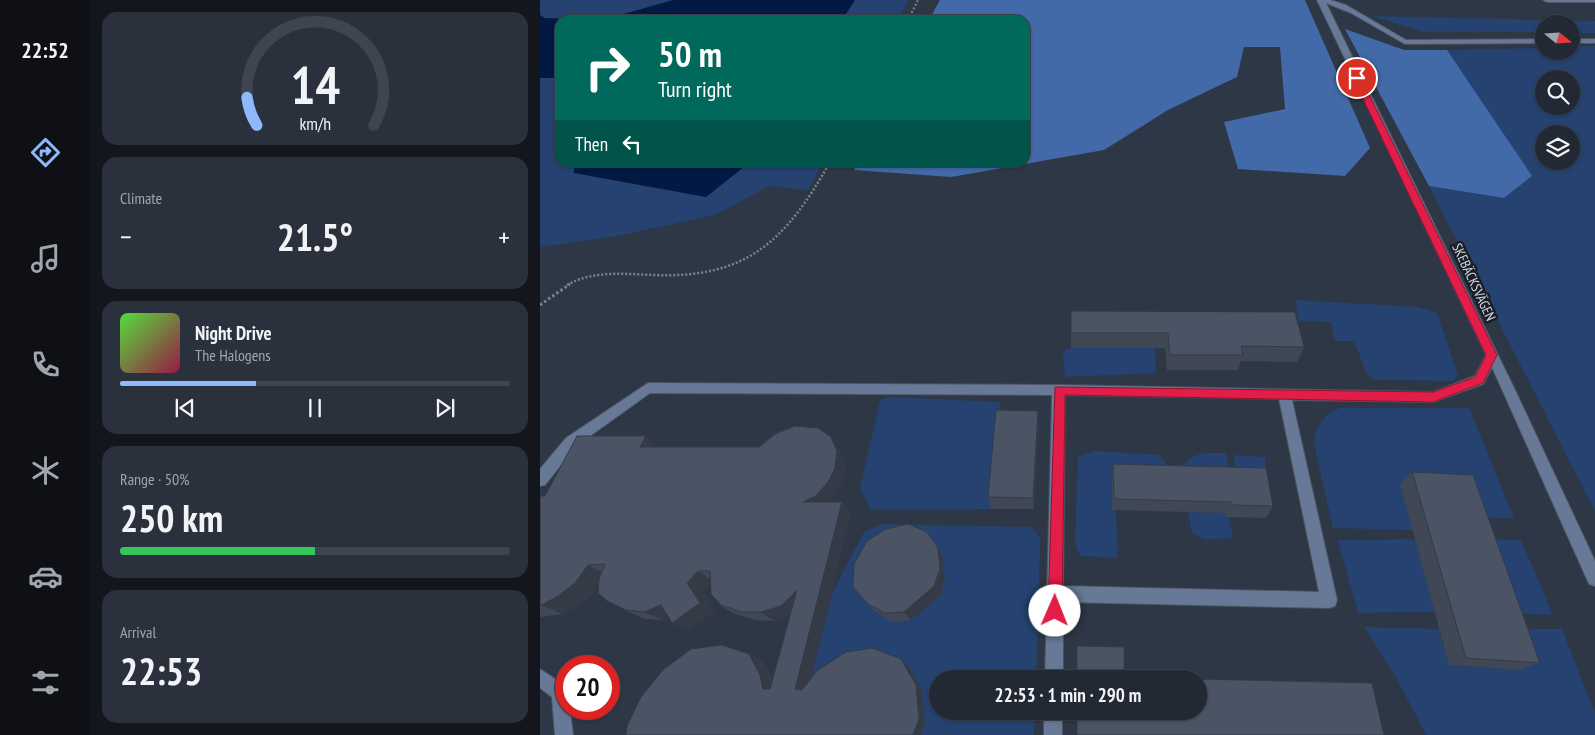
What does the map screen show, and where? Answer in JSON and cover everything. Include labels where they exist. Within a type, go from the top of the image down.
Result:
[{"type":"street","points":[[1321,0],[1345,6],[1404,42],[1535,41]]},
{"type":"street","name":"SKEBÄCKSVÄGEN","points":[[1321,0],[1492,355],[1595,578]]},
{"type":"street","points":[[1547,0],[1595,0]]},
{"type":"street","points":[[1580,41],[1595,41]]},
{"type":"street","points":[[540,480],[571,442],[648,388],[1059,390],[1433,397],[1479,380],[1492,355]]},
{"type":"street","points":[[1054,670],[1059,390]]},
{"type":"street","points":[[1056,594],[1329,600],[1284,394]]},
{"type":"street","points":[[540,678],[560,692],[564,735]]},
{"type":"street","points":[[1053,720],[1053,735]]},
{"type":"path","points":[[910,15],[918,0]]},
{"type":"path","points":[[540,305],[566,285],[587,276],[617,273],[688,275],[732,265],[750,258],[776,239],[799,216],[827,167]]},
{"type":"shaded area","points":[[540,0],[673,0],[620,15],[555,15],[555,18],[545,18],[540,15]]},
{"type":"shaded area","points":[[673,0],[855,0],[845,15],[620,15]]},
{"type":"shaded area","points":[[855,0],[909,0],[901,15],[845,15]]},
{"type":"shaded area","points":[[940,0],[1305,0],[1370,148],[1345,176],[1238,169],[1224,122],[1285,109],[1280,47],[1244,47],[1237,77],[1168,110],[1104,150],[1030,163],[1030,15],[932,15]]},
{"type":"shaded area","points":[[540,15],[545,18],[555,18],[555,78],[540,78]]},
{"type":"shaded area","points":[[1372,16],[1535,20],[1535,32],[1423,32]]},
{"type":"shaded area","points":[[1580,21],[1595,21],[1595,33],[1580,33]]},
{"type":"shaded area","points":[[1345,29],[1404,50],[1447,50],[1532,176],[1504,198],[1429,186]]},
{"type":"shaded area","points":[[1595,46],[1595,511],[1429,186],[1504,198],[1532,176],[1447,50],[1535,48],[1535,60],[1580,60],[1580,47]]},
{"type":"shaded area","points":[[540,78],[555,78],[555,167],[574,167],[575,173],[706,197],[744,167],[821,167],[808,190],[769,186],[715,215],[617,236],[540,247]]},
{"type":"shaded area","points":[[574,167],[744,167],[706,197],[574,173]]},
{"type":"shaded area","points":[[856,167],[1008,167],[951,177],[854,170]]},
{"type":"shaded area","points":[[1295,300],[1418,307],[1437,313],[1458,375],[1453,381],[1374,380],[1366,372],[1354,341],[1335,341],[1331,322],[1299,321]]},
{"type":"shaded area","points":[[1071,348],[1155,348],[1156,373],[1065,377],[1063,351]]},
{"type":"shaded area","points":[[890,397],[1000,402],[991,509],[871,510],[860,489],[880,400]]},
{"type":"shaded area","points":[[1340,408],[1469,408],[1514,518],[1469,518],[1412,530],[1333,528],[1314,444],[1316,432],[1321,422],[1329,414]]},
{"type":"shaded area","points":[[1096,451],[1159,455],[1167,465],[1169,478],[1113,510],[1116,511],[1118,558],[1080,556],[1075,543],[1078,457]]},
{"type":"shaded area","points":[[1202,453],[1226,453],[1230,480],[1184,467],[1189,459]]},
{"type":"shaded area","points":[[1233,455],[1265,457],[1267,481],[1237,480]]},
{"type":"shaded area","points":[[1188,512],[1226,513],[1226,517],[1229,517],[1233,538],[1204,540],[1192,532]]},
{"type":"shaded area","points":[[883,524],[1031,527],[1040,538],[1036,670],[929,670],[929,720],[1034,720],[1034,735],[922,735],[925,723],[922,690],[807,695],[832,593],[864,532]]},
{"type":"shaded area","points":[[1415,539],[1435,612],[1358,613],[1338,540]]},
{"type":"shaded area","points":[[1476,539],[1521,540],[1553,615],[1500,613]]},
{"type":"shaded area","points":[[1364,627],[1439,629],[1449,665],[1519,670],[1506,629],[1562,629],[1595,713],[1595,735],[1426,735],[1397,679]]},
{"type":"building","points":[[1071,311],[1295,312],[1304,347],[1241,346],[1243,355],[1170,355],[1168,333],[1071,333]]},
{"type":"building","points":[[996,410],[1038,411],[1033,498],[988,497]]},
{"type":"building","points":[[795,426],[818,428],[831,437],[837,451],[835,468],[828,482],[816,496],[803,502],[842,502],[795,689],[802,690],[818,670],[846,652],[872,648],[901,659],[916,685],[919,719],[913,735],[626,735],[627,726],[641,697],[663,670],[691,649],[722,645],[749,654],[760,675],[763,689],[770,689],[797,590],[781,606],[761,612],[742,612],[721,605],[711,594],[710,571],[698,571],[687,583],[700,603],[672,623],[661,605],[644,612],[626,610],[607,601],[598,593],[599,579],[605,564],[588,565],[575,583],[558,596],[540,606],[540,496],[545,496],[577,436],[646,436],[640,447],[759,447],[775,434]]},
{"type":"building","points":[[1113,464],[1266,468],[1273,506],[1232,505],[1232,502],[1114,499]]},
{"type":"building","points":[[1412,472],[1473,475],[1540,663],[1466,658]]},
{"type":"building","points":[[908,524],[927,532],[938,548],[940,569],[934,586],[904,612],[885,613],[868,604],[853,587],[854,564],[867,541],[886,529]]},
{"type":"building","points":[[1077,646],[1124,647],[1124,670],[1077,670]]},
{"type":"building","points":[[1207,679],[1372,683],[1384,735],[1077,735],[1077,720],[1207,720]]},
{"type":"route","points":[[1055,611],[1059,390],[1433,397],[1479,380],[1492,355],[1357,78]]}]
